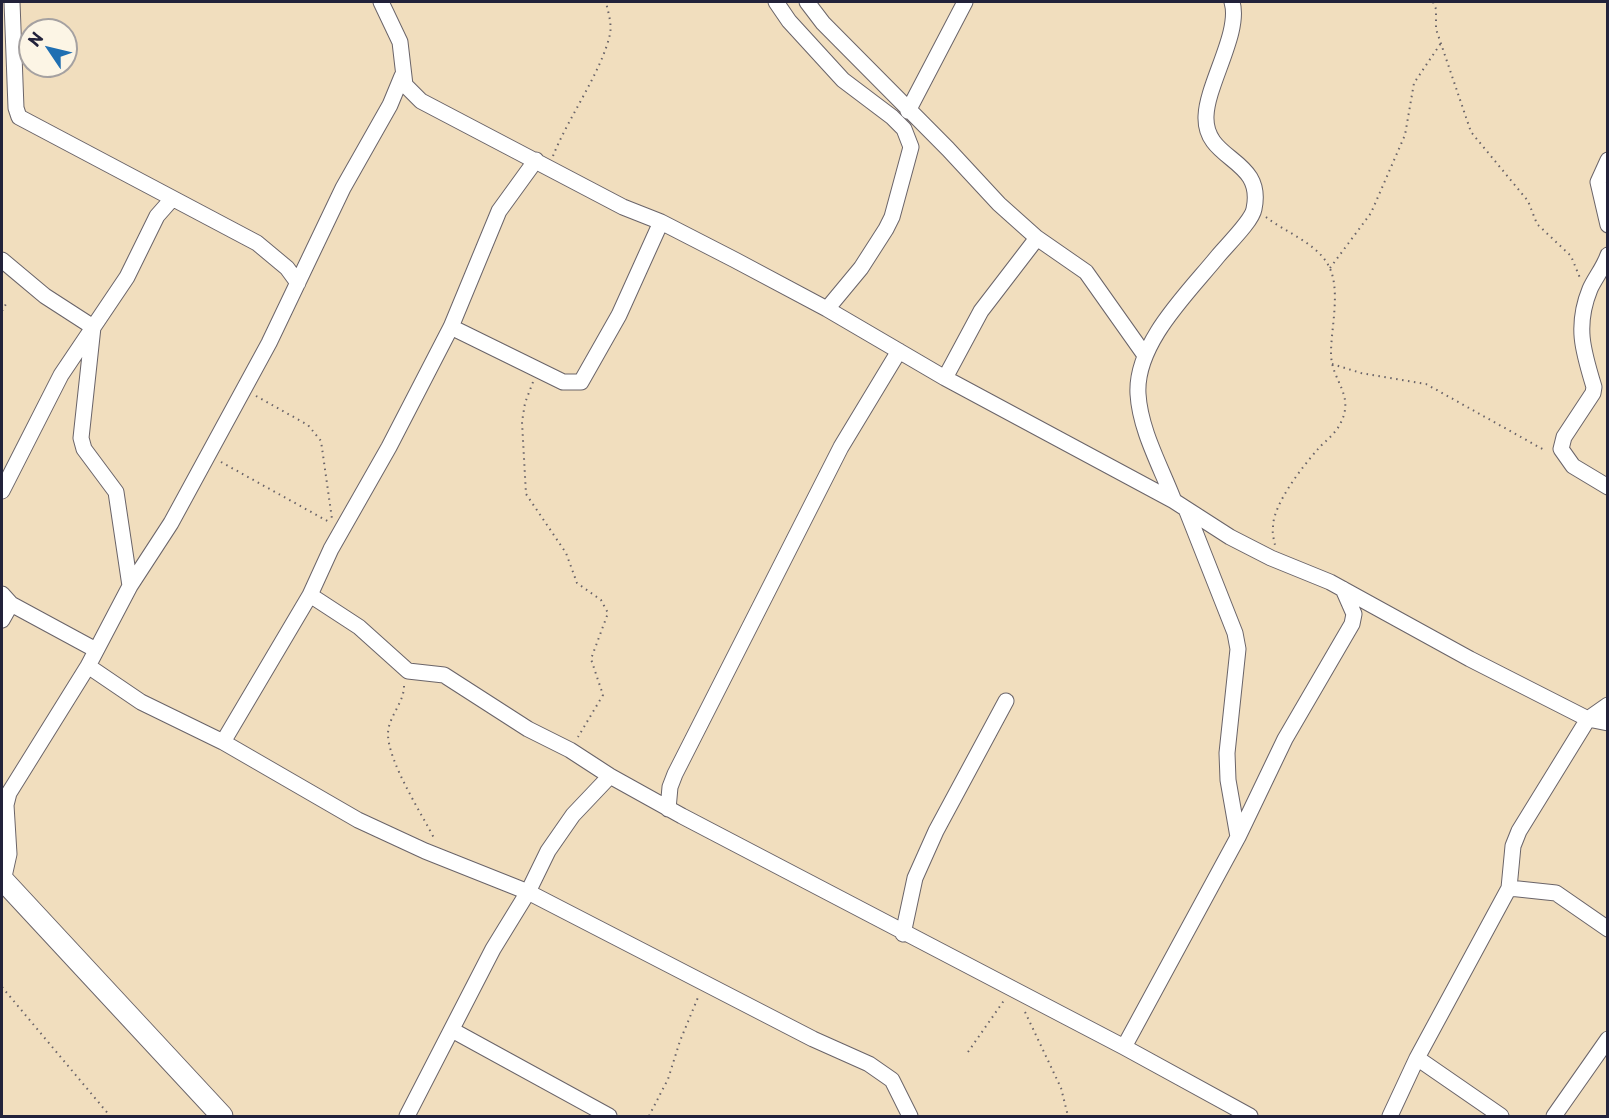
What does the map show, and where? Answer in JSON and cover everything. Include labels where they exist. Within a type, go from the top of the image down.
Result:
[{"type":"street","points":[[12,2],[7,16],[16,108],[19,117]]},
{"type":"street","points":[[222,1116],[2,880],[9,854],[6,805],[9,793],[88,666],[130,586],[171,523],[298,283],[343,188],[390,105],[402,76],[403,59],[400,42],[381,2]]},
{"type":"street","points":[[776,2],[789,21],[843,80],[892,117],[904,129],[911,147],[892,217],[886,229],[861,268],[828,309]]},
{"type":"street","points":[[807,2],[823,23],[999,204],[1037,238],[1086,272],[1144,354]]},
{"type":"street","points":[[908,111],[965,2]]},
{"type":"street","points":[[1232,2],[1234,11],[1227,44],[1206,114],[1208,132],[1220,150],[1248,171],[1253,180],[1256,188],[1254,212],[1170,315],[1144,354],[1138,393],[1144,425],[1235,633],[1238,649],[1227,753],[1228,780],[1238,837]]},
{"type":"street","points":[[402,76],[405,85],[421,101],[623,207],[661,222],[828,309],[945,378],[1180,505],[1230,537],[1343,589],[1470,659],[1588,719],[1608,723]]},
{"type":"street","points":[[390,105],[407,99],[421,101]]},
{"type":"street","points":[[2,108],[257,243],[287,268],[298,283]]},
{"type":"street","points":[[1608,160],[1603,166],[1598,182],[1608,225]]},
{"type":"street","points":[[223,742],[309,595],[331,549],[389,447],[451,327],[499,211],[542,163]]},
{"type":"street","points":[[2,491],[6,474],[61,375],[127,277],[157,216],[172,199]]},
{"type":"street","points":[[451,327],[563,382],[580,381],[585,376],[627,299],[661,222]]},
{"type":"street","points":[[945,378],[981,311],[1037,238]]},
{"type":"street","points":[[1608,255],[1588,297],[1581,344],[1594,387],[1593,393],[1564,437],[1561,449],[1573,466],[1608,487]]},
{"type":"street","points":[[2,260],[45,296],[93,327]]},
{"type":"street","points":[[93,327],[81,438],[84,449],[116,492],[130,586]]},
{"type":"street","points":[[668,808],[670,787],[841,447],[899,351]]},
{"type":"street","points":[[1124,1047],[1238,837],[1286,739],[1352,624],[1353,608],[1343,589]]},
{"type":"street","points":[[309,595],[359,627],[412,673],[444,675],[528,729],[570,750],[610,776],[668,808],[1010,991],[1124,1047],[1248,1116]]},
{"type":"street","points":[[2,620],[6,599],[96,650]]},
{"type":"street","points":[[88,666],[141,702],[223,742],[358,820],[444,859],[528,892],[704,984],[883,1072],[892,1080],[910,1116]]},
{"type":"street","points":[[903,934],[915,878],[936,831],[1006,701]]},
{"type":"street","points":[[1390,1116],[1417,1058],[1509,888],[1513,846],[1519,831],[1588,719],[1608,705]]},
{"type":"street","points":[[407,1116],[494,949],[528,892],[548,850],[573,815],[610,776]]},
{"type":"street","points":[[645,795],[670,787]]},
{"type":"street","points":[[1509,888],[1556,893],[1608,929]]},
{"type":"street","points":[[452,1030],[607,1116]]},
{"type":"street","points":[[1554,1116],[1608,1039]]},
{"type":"street","points":[[1417,1058],[1501,1116]]},
{"type":"path","points":[[542,163],[563,131],[603,55],[610,32],[606,2]]},
{"type":"path","points":[[1433,2],[1437,9],[1436,29],[1471,132],[1528,201],[1537,224],[1572,256],[1588,297]]},
{"type":"path","points":[[1330,268],[1371,213],[1405,135],[1414,83],[1441,42]]},
{"type":"path","points":[[1254,207],[1314,249],[1330,268],[1335,306],[1332,364],[1346,400],[1347,410],[1338,428],[1306,463],[1278,508],[1272,526],[1275,545],[1284,563]]},
{"type":"path","points":[[2,311],[6,304]]},
{"type":"path","points":[[1332,364],[1361,373],[1425,384],[1547,451]]},
{"type":"path","points":[[538,369],[525,404],[522,422],[526,494],[566,553],[577,583],[602,600],[608,613],[591,659],[603,694],[570,750]]},
{"type":"path","points":[[243,388],[313,429],[324,451],[333,524],[331,549]]},
{"type":"path","points":[[208,454],[333,524]]},
{"type":"path","points":[[396,659],[404,683],[404,693],[391,722],[389,739],[399,770],[444,859]]},
{"type":"path","points":[[649,1116],[668,1079],[685,1028],[704,984]]},
{"type":"path","points":[[2,987],[110,1116]]},
{"type":"path","points":[[968,1052],[1010,991],[1029,1016],[1061,1088],[1068,1116]]}]
